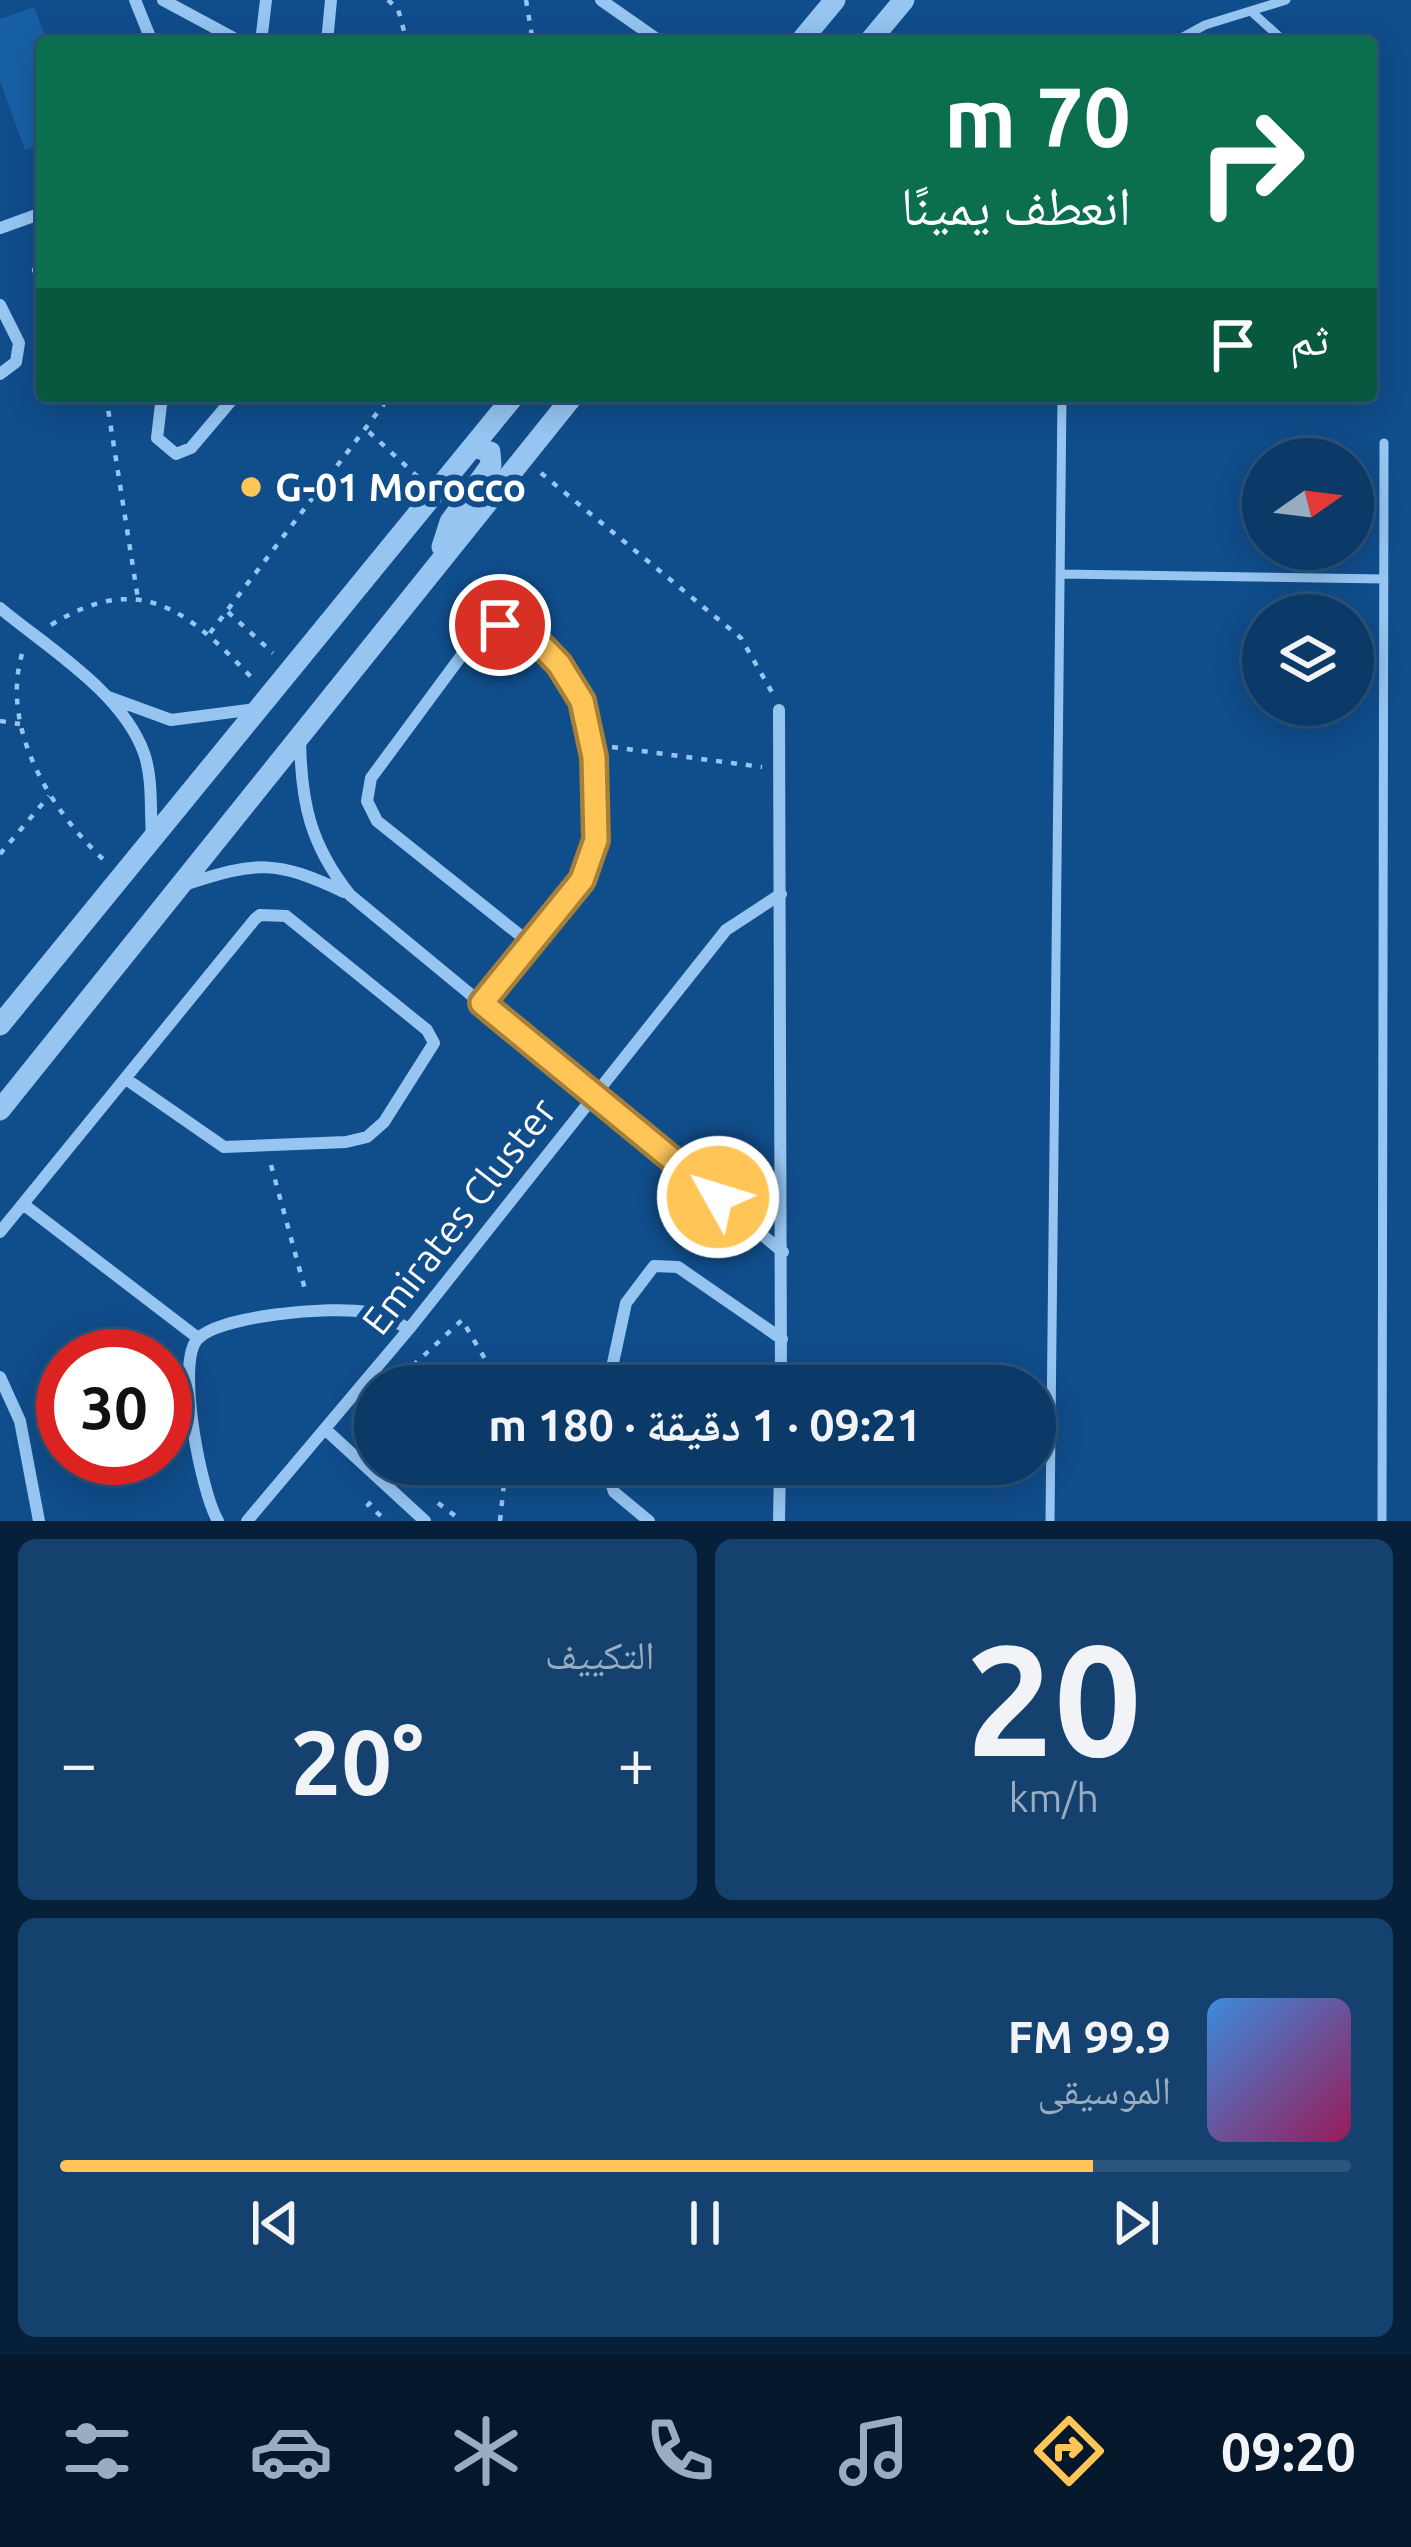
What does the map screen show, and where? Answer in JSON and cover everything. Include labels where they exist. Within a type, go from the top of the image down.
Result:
[{"type":"street","points":[[135,0],[150,36]]},
{"type":"street","points":[[163,0],[230,36]]},
{"type":"street","points":[[262,36],[266,0]]},
{"type":"street","points":[[328,36],[331,0]]},
{"type":"street","points":[[601,0],[642,36]]},
{"type":"street","points":[[804,36],[835,0]]},
{"type":"street","points":[[874,36],[904,0]]},
{"type":"street","points":[[0,229],[36,215]]},
{"type":"street","points":[[0,304],[20,353],[0,374]]},
{"type":"street","points":[[161,402],[157,437],[176,454],[191,448],[230,402]]},
{"type":"street","points":[[0,1024],[509,402]]},
{"type":"street","points":[[0,1110],[568,402]]},
{"type":"street","points":[[442,554],[450,522],[491,465],[490,452],[474,447]]},
{"type":"street","points":[[0,608],[101,694],[144,752],[152,838]]},
{"type":"street","points":[[482,1003],[531,944],[593,861],[592,744],[582,701],[559,664],[530,634],[500,625],[473,640],[367,789],[377,821],[531,944]]},
{"type":"street","points":[[101,694],[171,721],[257,709]]},
{"type":"street","points":[[779,710],[781,1365]]},
{"type":"street","name":"Emirates Cluster","points":[[301,736],[306,821],[322,859],[350,895],[783,1252]]},
{"type":"street","name":"Emirates Cluster","points":[[184,885],[263,864],[302,872],[350,895]]},
{"type":"street","name":"Emirates Cluster","points":[[248,1521],[409,1329],[726,930],[753,907],[781,894]]},
{"type":"street","points":[[0,1232],[255,920],[280,913],[427,1030],[434,1043],[384,1122],[368,1137],[236,1150],[213,1143],[126,1078]]},
{"type":"street","points":[[23,1204],[198,1338]]},
{"type":"street","points":[[613,1365],[626,1303],[654,1266],[678,1267],[782,1339]]},
{"type":"street","points":[[218,1521],[200,1475],[189,1368],[198,1338],[219,1324],[312,1312],[363,1311],[409,1329]]},
{"type":"street","points":[[0,1377],[20,1421],[39,1521]]},
{"type":"street","points":[[325,1429],[424,1521]]},
{"type":"street","points":[[612,1485],[649,1521]]},
{"type":"street","points":[[779,1521],[780,1485]]},
{"type":"lane","points":[[1185,36],[1205,25],[1286,0]]},
{"type":"lane","points":[[1252,14],[1279,36]]},
{"type":"lane","points":[[1050,1521],[1062,402]]},
{"type":"lane","points":[[1382,1521],[1384,443]]},
{"type":"lane","points":[[1060,574],[1384,579]]},
{"type":"path","points":[[388,0],[398,9],[405,36]]},
{"type":"path","points":[[526,0],[531,36]]},
{"type":"path","points":[[107,402],[138,599]]},
{"type":"path","points":[[210,633],[369,431],[386,402]]},
{"type":"path","points":[[369,431],[435,494]]},
{"type":"path","points":[[522,458],[741,638],[760,664],[779,710]]},
{"type":"path","points":[[228,611],[290,669]]},
{"type":"path","points":[[0,721],[20,724]]},
{"type":"path","points":[[592,744],[779,769]]},
{"type":"path","points":[[0,854],[49,796]]},
{"type":"path","points":[[266,1148],[312,1312]]},
{"type":"path","points":[[412,1365],[452,1324],[462,1320],[489,1365]]},
{"type":"path","points":[[500,1521],[504,1485]]},
{"type":"shaded area","points":[[34,7],[45,36],[36,36],[36,146],[25,150],[0,81],[0,19]]},
{"type":"place","name":"G-01 Morocco","points":[[251,487]]},
{"type":"route","points":[[500,625],[530,634],[559,664],[582,701],[594,757],[596,851],[582,880],[482,1003],[718,1197]]}]
